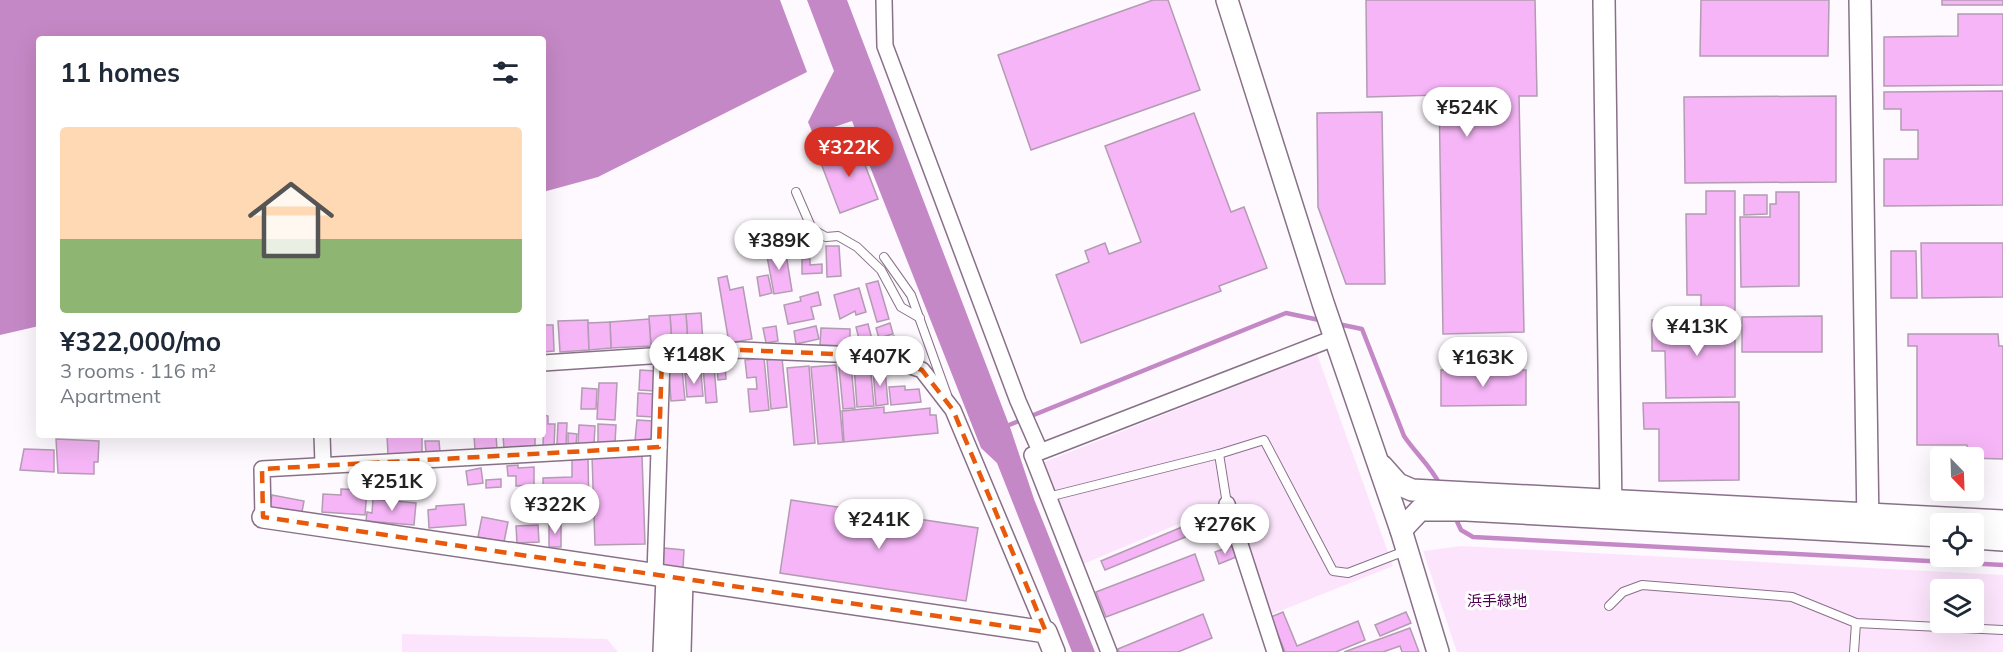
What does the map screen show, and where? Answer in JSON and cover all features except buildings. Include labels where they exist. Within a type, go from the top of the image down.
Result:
[{"type":"street","points":[[884,0],[885,46],[1018,401],[1040,451]]},
{"type":"street","points":[[1227,0],[1334,338],[1392,505],[1438,652]]},
{"type":"street","points":[[1604,0],[1611,508]]},
{"type":"street","points":[[1860,0],[1868,522]]},
{"type":"street","points":[[1109,652],[1032,455],[1334,338]]},
{"type":"street","points":[[546,363],[741,350],[881,356],[922,370],[953,410],[1054,652]]},
{"type":"street","points":[[662,357],[659,447],[668,577],[680,652]]},
{"type":"street","points":[[322,438],[323,464]]},
{"type":"street","points":[[659,447],[262,469],[263,517],[1046,632]]},
{"type":"street","points":[[1376,459],[1398,484],[1412,490],[1463,500],[1868,522],[2003,521]]},
{"type":"street","points":[[1392,505],[1412,490]]},
{"type":"street","points":[[1403,540],[1420,510],[1463,500]]},
{"type":"street","points":[[1227,504],[1275,652]]},
{"type":"street","points":[[1868,522],[1930,534]]},
{"type":"street","points":[[1984,539],[2003,540]]},
{"type":"street","points":[[664,652],[668,577]]},
{"type":"lane","points":[[796,192],[812,229],[826,237],[838,236],[857,247],[881,270],[901,307],[920,318]]},
{"type":"lane","points":[[884,257],[911,295],[953,410]]},
{"type":"lane","points":[[1048,497],[1219,454],[1264,440],[1333,571],[1348,573],[1403,540]]},
{"type":"lane","points":[[1219,454],[1227,504]]},
{"type":"lane","points":[[1609,606],[1623,592],[1642,585],[1753,592],[1792,597],[1856,623],[2003,630]]},
{"type":"lane","points":[[1854,652],[1856,623]]},
{"type":"highlighted area","points":[[741,350],[881,356],[922,370],[953,410],[1046,632],[263,517],[262,469],[659,447],[662,357]]},
{"type":"green space","points":[[1317,354],[1393,566],[1270,615],[1233,501],[1081,565],[1042,463]]},
{"type":"green space","name":"浜手緑地","points":[[1461,546],[2003,575],[2003,652],[1457,652],[1423,551]]},
{"type":"green space","points":[[402,634],[607,639],[618,652],[402,652]]},
{"type":"shaded area","points":[[0,0],[780,0],[807,72],[598,177],[546,191],[546,36],[36,36],[36,327],[0,335]]},
{"type":"shaded area","points":[[807,0],[847,0],[1011,430],[1034,499],[1095,652],[1072,652],[997,463],[981,448],[852,121],[813,134],[808,122],[834,71]]},
{"type":"waterway","points":[[1004,427],[1286,313],[1324,321]]},
{"type":"waterway","points":[[1338,324],[1362,329],[1404,436],[1440,485]]},
{"type":"waterway","points":[[1455,517],[1461,530],[1473,537],[2003,565]]}]
